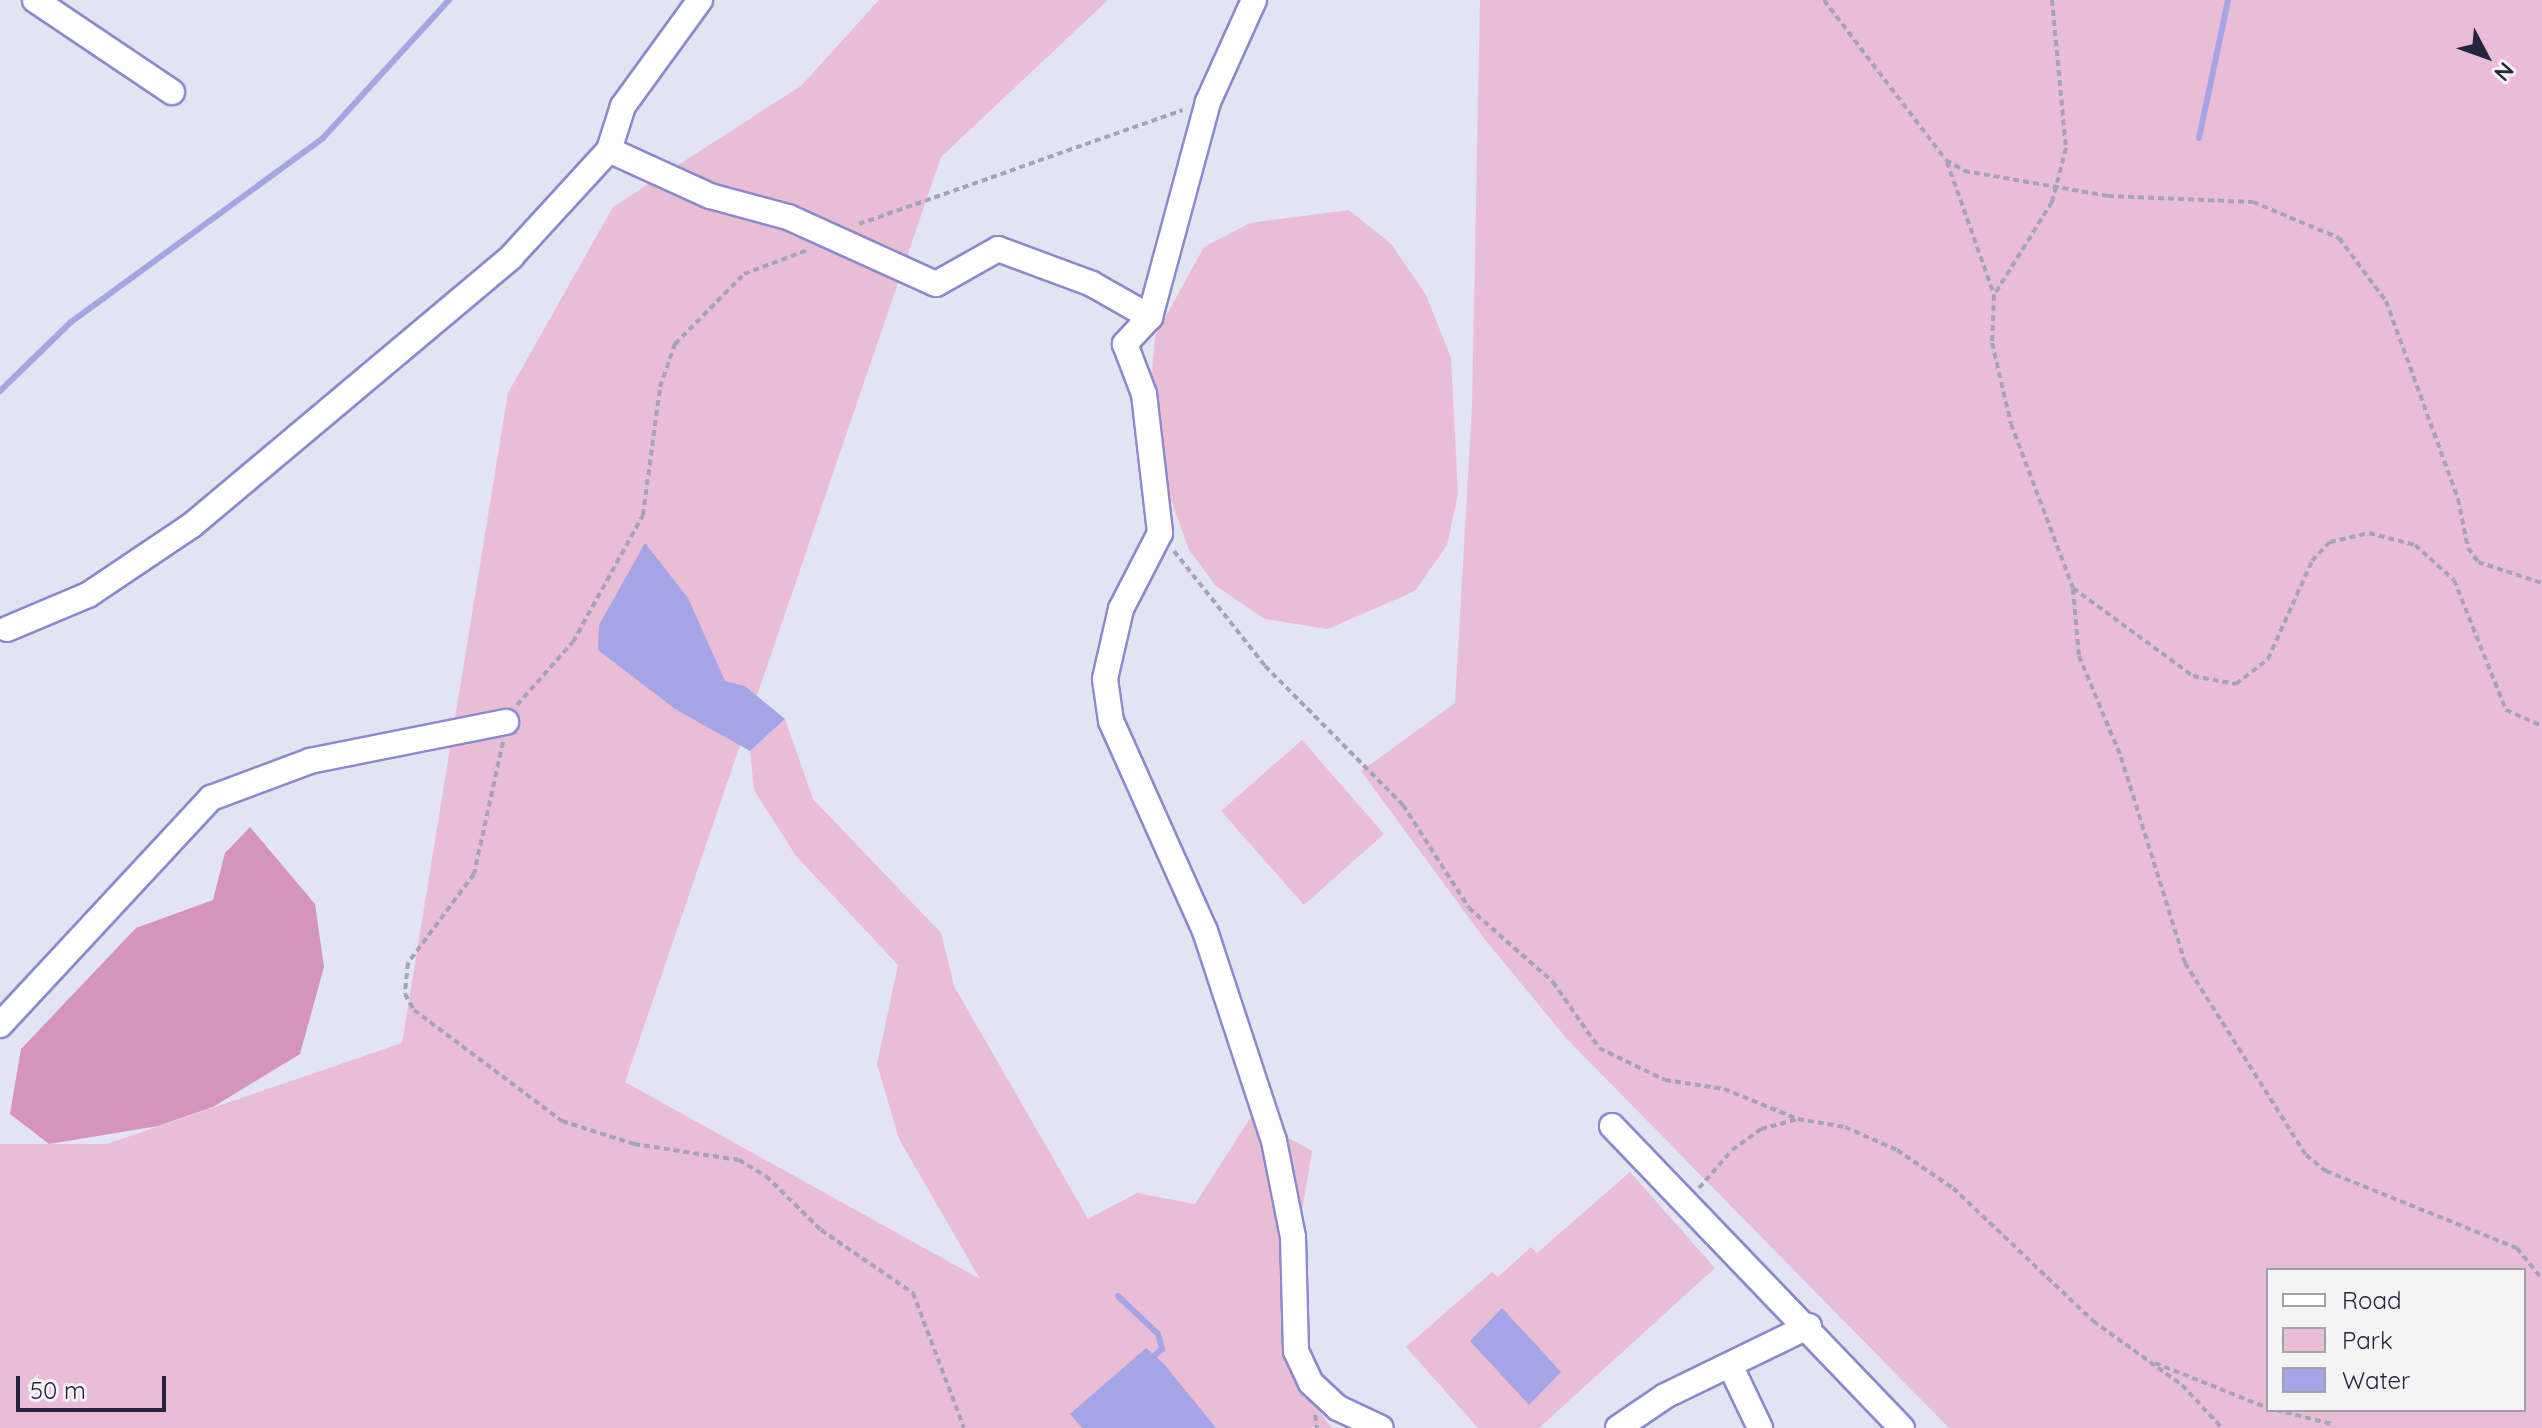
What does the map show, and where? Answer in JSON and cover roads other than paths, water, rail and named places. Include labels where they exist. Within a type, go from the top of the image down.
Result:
[{"type":"street","points":[[35,0],[172,92]]},
{"type":"street","points":[[7,629],[88,595],[313,430],[511,257],[609,150],[623,106],[700,0]]},
{"type":"street","points":[[1254,0],[1208,102],[1150,317],[1125,344],[1144,394],[1160,533],[1114,635],[1105,679],[1111,721],[1205,931],[1274,1141],[1293,1237],[1296,1351],[1311,1383],[1338,1408],[1381,1428]]},
{"type":"street","points":[[609,150],[936,284],[998,249],[1092,284],[1150,317]]},
{"type":"street","points":[[0,1025],[211,798],[310,761],[506,722]]},
{"type":"street","points":[[1612,1126],[1809,1326],[1902,1428]]},
{"type":"street","points":[[1618,1428],[1730,1365],[1809,1326]]},
{"type":"street","points":[[1730,1365],[1760,1428]]},
{"type":"water","points":[[645,543],[688,598],[725,681],[745,686],[785,719],[750,751],[675,709],[598,650],[599,625]]},
{"type":"water","points":[[1502,1308],[1561,1372],[1529,1405],[1470,1341]]},
{"type":"water","points":[[1146,1348],[1164,1364],[1216,1428],[1082,1428],[1070,1414]]},
{"type":"waterway","points":[[0,391],[71,322],[323,138],[449,0]]},
{"type":"waterway","points":[[2199,138],[2228,0]]},
{"type":"waterway","points":[[1118,1296],[1158,1334],[1162,1349],[1154,1356]]}]
